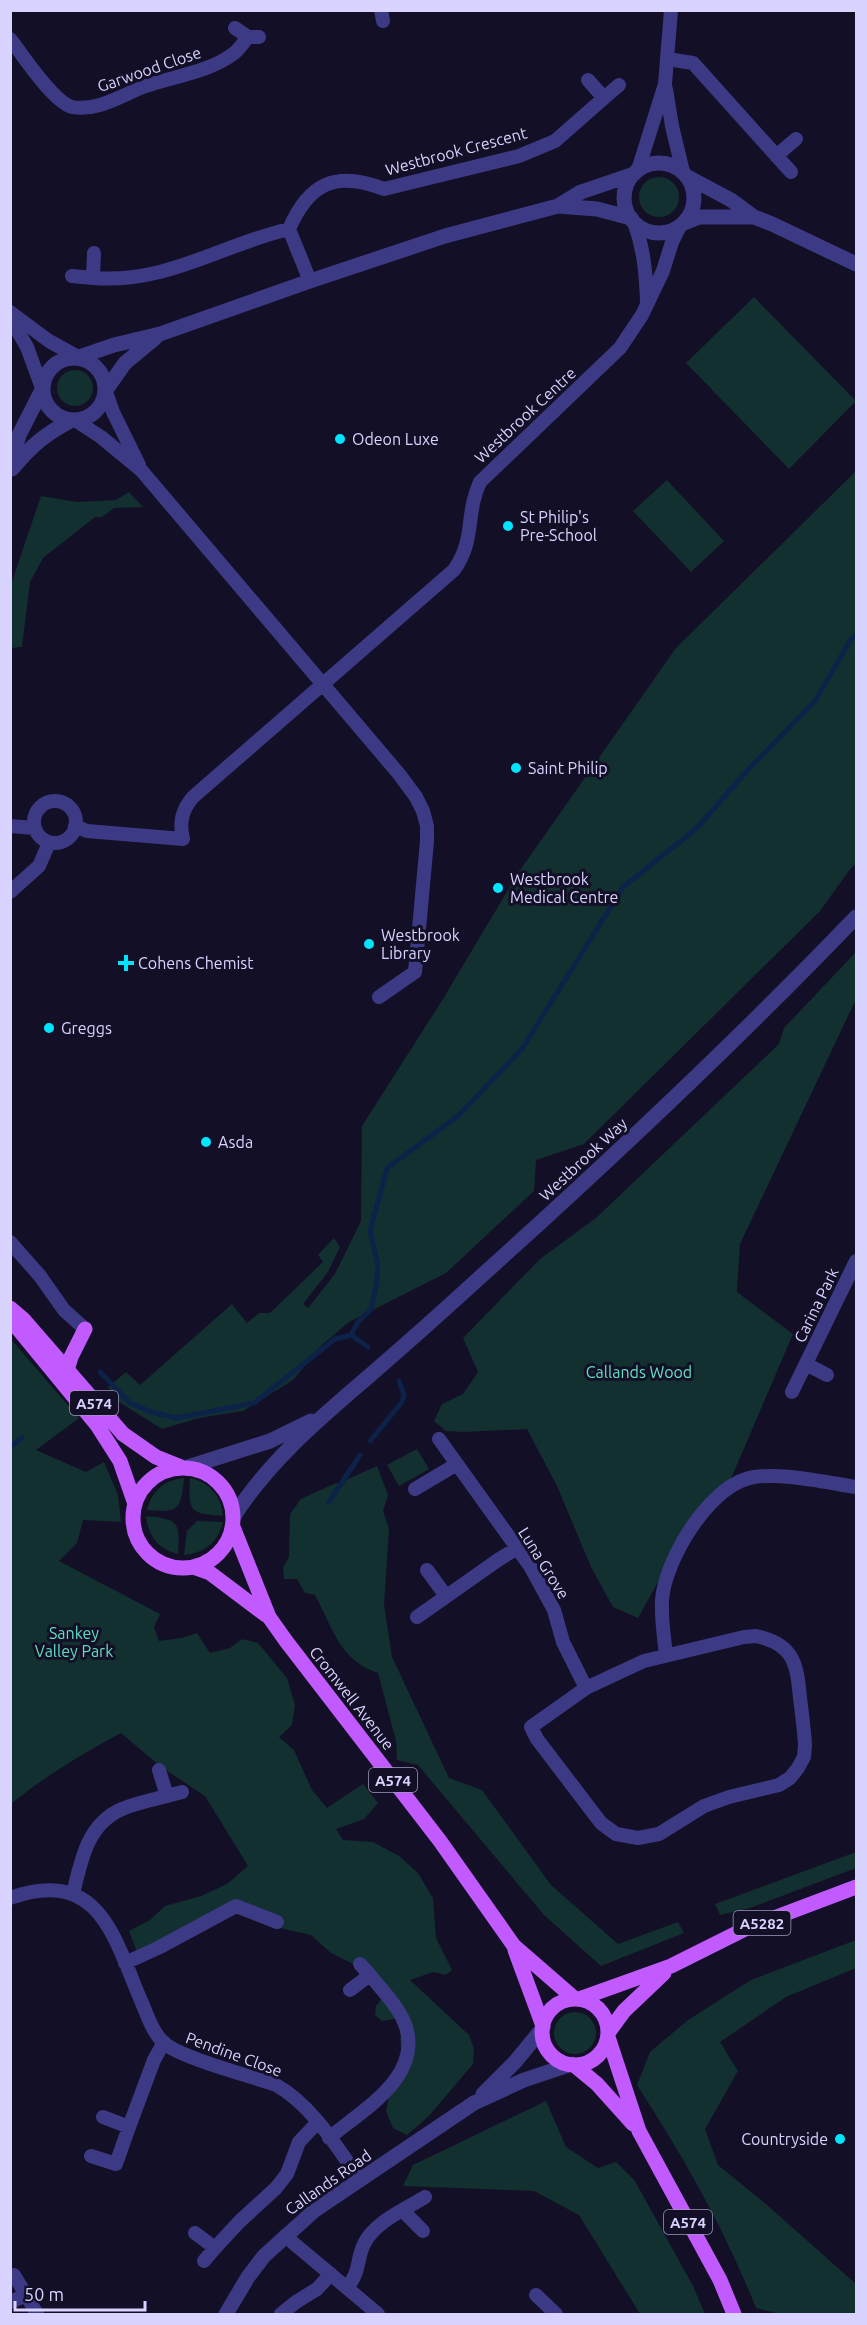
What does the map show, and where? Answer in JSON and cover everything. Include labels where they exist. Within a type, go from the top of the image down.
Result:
[{"type":"main road","name":"A574","points":[[10,1308],[23,1319],[123,1434],[156,1457],[202,1471],[215,1478],[225,1489],[232,1502],[233,1522]]},
{"type":"main road","name":"A574","points":[[10,1319],[86,1411],[120,1461],[135,1504],[133,1520],[142,1547],[152,1557],[165,1564],[178,1568],[193,1567]]},
{"type":"main road","points":[[67,1370],[85,1329]]},
{"type":"main road","points":[[135,1504],[141,1490],[152,1478],[165,1470],[184,1467]]},
{"type":"main road","points":[[193,1567],[207,1562],[219,1553],[228,1541],[233,1522]]},
{"type":"main road","name":"Cromwell Avenue","points":[[233,1522],[269,1617]]},
{"type":"main road","name":"Cromwell Avenue","points":[[193,1567],[217,1577],[269,1617],[440,1841],[514,1946],[577,1999]]},
{"type":"main road","name":"A5282","points":[[577,1999],[671,1966],[745,1929],[856,1887]]},
{"type":"main road","name":"Cromwell Avenue","points":[[514,1946],[543,2027]]},
{"type":"main road","name":"A5282","points":[[608,2035],[624,2011],[671,1966]]},
{"type":"main road","points":[[543,2027],[547,2015],[554,2007],[564,2001],[577,1999]]},
{"type":"main road","name":"A574","points":[[577,1999],[597,2007],[607,2023],[608,2035],[639,2131],[720,2280],[734,2314]]},
{"type":"main road","name":"A574","points":[[543,2027],[543,2038],[547,2048],[562,2062],[573,2065],[603,2090],[639,2131]]},
{"type":"main road","points":[[573,2065],[583,2064],[600,2054],[608,2035]]},
{"type":"street","points":[[647,304],[646,268],[640,237],[626,207],[624,196],[627,184],[636,172],[665,84],[671,10]]},
{"type":"street","name":"Garwood Close","points":[[10,39],[58,99],[71,107],[92,106],[114,100],[145,86],[211,66],[232,55],[254,37],[235,28]]},
{"type":"street","points":[[667,60],[693,63],[791,172]]},
{"type":"street","points":[[588,80],[604,98]]},
{"type":"street","points":[[665,84],[672,126],[685,174],[694,195],[693,205],[682,224]]},
{"type":"street","name":"Westbrook Crescent","points":[[289,229],[297,209],[308,196],[324,186],[345,179],[384,189],[519,156],[555,141],[619,85]]},
{"type":"street","points":[[776,156],[796,139]]},
{"type":"street","points":[[10,470],[19,435],[42,389],[49,368],[67,357],[79,357],[114,345],[160,334],[445,236],[558,206],[581,192],[656,163],[666,164],[685,174],[731,200],[754,218]]},
{"type":"street","points":[[558,206],[597,209],[633,220],[652,232],[662,232],[699,217],[754,218],[772,224],[856,264]]},
{"type":"street","name":"Westbrook Centre","points":[[75,826],[87,831],[183,838],[182,816],[184,808],[193,797],[454,570],[467,547],[472,504],[480,482],[620,348],[647,304],[663,271],[672,242],[682,224]]},
{"type":"street","points":[[72,276],[128,279],[169,271],[266,234],[289,229],[310,281]]},
{"type":"street","points":[[93,278],[94,253]]},
{"type":"street","points":[[10,312],[49,341],[96,365],[101,372],[113,412],[141,470]]},
{"type":"street","points":[[10,318],[27,347],[48,407],[54,414],[73,420],[101,437],[141,470],[324,684],[416,797],[427,826],[416,972],[379,998]]},
{"type":"street","points":[[10,470],[31,446],[45,435],[73,420],[84,419],[99,408],[106,391],[125,363],[160,334]]},
{"type":"street","points":[[57,802],[69,808],[73,813],[75,826],[73,833],[62,842],[49,843],[42,839],[34,828],[35,814],[44,804],[57,802]]},
{"type":"street","points":[[10,826],[34,828]]},
{"type":"street","points":[[10,892],[39,866],[49,843]]},
{"type":"street","name":"Westbrook Way","points":[[233,1522],[262,1476],[323,1415],[476,1281],[629,1142],[756,1020],[856,917]]},
{"type":"street","points":[[10,1242],[40,1276],[64,1310],[85,1329]]},
{"type":"street","name":"Carina Park","points":[[792,1392],[856,1261]]},
{"type":"street","name":"Carina Park","points":[[806,1364],[827,1375]]},
{"type":"street","name":"Westbrook Way","points":[[184,1467],[270,1441],[323,1415]]},
{"type":"street","name":"Luna Grove","points":[[439,1439],[517,1548],[554,1610],[563,1642],[586,1688]]},
{"type":"street","points":[[415,1489],[457,1464]]},
{"type":"street","points":[[666,1655],[662,1608],[667,1576],[678,1551],[708,1506],[721,1493],[733,1485],[759,1476],[856,1487]]},
{"type":"street","points":[[417,1617],[517,1548]]},
{"type":"street","points":[[427,1570],[446,1596]]},
{"type":"street","points":[[518,1732],[531,1727],[586,1688],[644,1661],[744,1637],[766,1638],[785,1649],[797,1667],[805,1745],[804,1757],[790,1778],[779,1785],[729,1797],[704,1806],[659,1834],[648,1838],[627,1837],[616,1833],[602,1823],[537,1739],[531,1727]]},
{"type":"street","points":[[159,1770],[167,1796]]},
{"type":"street","points":[[73,1894],[85,1849],[100,1824],[122,1809],[182,1792]]},
{"type":"street","name":"Pendine Close","points":[[10,1898],[29,1891],[61,1890],[73,1894],[95,1909],[112,1933],[152,2025],[164,2042],[181,2053],[276,2085],[300,2102],[360,2180]]},
{"type":"street","points":[[125,1963],[237,1906],[277,1922]]},
{"type":"street","points":[[329,2138],[387,2090],[402,2071],[408,2049],[405,2024],[399,2012],[360,1964]]},
{"type":"street","points":[[350,1990],[370,1975]]},
{"type":"street","name":"Callands Road","points":[[474,2103],[515,2062],[543,2027]]},
{"type":"street","name":"Pendine Close","points":[[91,2156],[116,2164],[153,2060],[164,2042]]},
{"type":"street","name":"Callands Road","points":[[226,2314],[248,2277],[264,2256],[315,2210],[474,2103],[540,2074],[573,2065]]},
{"type":"street","points":[[103,2117],[129,2127]]},
{"type":"street","points":[[204,2261],[239,2222],[276,2188],[287,2174],[299,2142],[317,2123]]},
{"type":"street","points":[[348,2288],[357,2275],[367,2239],[379,2227],[425,2197]]},
{"type":"street","points":[[403,2211],[423,2231]]},
{"type":"street","points":[[195,2233],[215,2248]]},
{"type":"street","points":[[285,2236],[378,2314]]},
{"type":"street","points":[[281,2314],[317,2289],[331,2274]]},
{"type":"street","points":[[14,2275],[37,2314]]},
{"type":"street","points":[[10,2302],[26,2295]]},
{"type":"street","points":[[536,2295],[553,2314]]},
{"type":"green space","points":[[659,177],[667,178],[673,183],[678,189],[678,205],[673,211],[667,216],[659,217],[651,216],[645,211],[640,205],[639,197],[640,189],[645,183],[651,178]]},
{"type":"green space","points":[[754,297],[856,401],[789,469],[686,363]]},
{"type":"green space","points":[[75,370],[87,376],[93,388],[87,400],[75,406],[63,400],[57,388],[63,376]]},
{"type":"green space","points":[[856,471],[856,864],[820,911],[584,1144],[536,1160],[534,1191],[446,1273],[349,1322],[322,1345],[293,1380],[243,1411],[199,1418],[162,1429],[119,1402],[108,1387],[126,1372],[140,1385],[232,1304],[247,1323],[259,1313],[270,1313],[323,1262],[318,1255],[334,1238],[340,1247],[328,1272],[303,1304],[308,1308],[335,1274],[361,1221],[362,1126],[443,999],[518,873],[676,648]]},
{"type":"green space","points":[[667,480],[724,541],[691,572],[633,511]]},
{"type":"green space","points":[[129,492],[143,507],[114,508],[102,517],[95,517],[43,558],[30,582],[22,647],[11,648],[11,584],[41,496],[77,502],[116,500]]},
{"type":"green space","name":"Callands Wood","points":[[855,953],[856,999],[740,1244],[737,1292],[793,1334],[721,1502],[674,1553],[638,1618],[613,1607],[591,1567],[557,1486],[527,1429],[446,1431],[434,1421],[442,1404],[463,1394],[478,1372],[463,1338],[540,1259],[596,1218],[779,1044],[784,1028]]},
{"type":"green space","name":"Sankey Valley Park","points":[[10,1338],[79,1418],[36,1450],[86,1472],[104,1462],[118,1495],[121,1522],[83,1520],[77,1543],[59,1561],[160,1614],[154,1627],[159,1641],[182,1638],[197,1633],[210,1653],[230,1648],[242,1639],[258,1643],[287,1678],[295,1705],[292,1725],[279,1737],[294,1750],[312,1790],[327,1808],[363,1784],[378,1803],[364,1819],[336,1829],[343,1840],[373,1842],[399,1856],[418,1873],[433,1898],[436,1938],[452,1970],[446,1975],[433,1972],[410,1980],[469,2035],[474,2049],[473,2064],[429,2116],[407,2135],[393,2128],[386,2111],[402,2056],[400,2038],[411,2029],[408,2022],[394,2019],[382,2021],[375,2015],[376,2006],[382,1998],[357,1966],[331,1953],[311,1935],[267,1925],[264,1910],[241,1904],[190,1923],[157,1946],[137,1952],[129,1931],[150,1920],[165,1906],[201,1896],[227,1884],[248,1866],[205,1796],[160,1766],[121,1733],[64,1766],[11,1804]]},
{"type":"green space","points":[[417,1449],[429,1469],[399,1486],[387,1465]]},
{"type":"green space","points":[[377,1466],[388,1495],[383,1511],[389,1529],[384,1604],[392,1657],[449,1778],[482,1790],[551,1885],[618,1944],[678,1922],[684,1933],[601,1966],[544,1915],[418,1765],[397,1760],[396,1741],[378,1673],[354,1660],[339,1642],[315,1595],[305,1593],[297,1579],[284,1579],[283,1567],[289,1557],[290,1514],[301,1499],[336,1483],[343,1485],[348,1479]]},
{"type":"green space","points":[[184,1478],[181,1497],[176,1507],[166,1511],[147,1510],[152,1497],[160,1488],[170,1481]]},
{"type":"green space","points":[[190,1478],[203,1483],[213,1491],[220,1502],[223,1516],[204,1514],[193,1509],[190,1498]]},
{"type":"green space","points":[[146,1516],[165,1519],[175,1524],[178,1535],[178,1554],[165,1549],[156,1541],[149,1530]]},
{"type":"green space","points":[[197,1521],[223,1522],[218,1535],[210,1545],[198,1552],[184,1555],[187,1531]]},
{"type":"green space","points":[[856,1852],[856,1868],[750,1908],[720,1915],[715,1904]]},
{"type":"green space","points":[[856,1940],[856,1968],[786,1997],[720,2042],[738,2071],[705,2129],[718,2165],[856,2284],[856,2314],[781,2314],[756,2308],[731,2250],[702,2194],[637,2085],[650,2052],[688,2020],[751,1980]]},
{"type":"green space","points":[[575,2012],[590,2018],[596,2033],[590,2048],[575,2054],[560,2048],[554,2033],[560,2018]]},
{"type":"green space","points":[[546,2101],[566,2147],[598,2168],[616,2162],[635,2181],[693,2286],[705,2314],[640,2314],[579,2215],[534,2191],[403,2186],[413,2165]]},
{"type":"waterway","points":[[100,1372],[130,1403],[151,1412],[177,1418],[254,1403],[335,1339],[351,1335],[358,1322],[371,1309],[376,1287],[378,1265],[370,1231],[387,1168],[458,1116],[522,1049],[623,887],[697,828],[745,773],[815,701],[851,639],[856,636]]},
{"type":"waterway","points":[[351,1335],[368,1347]]},
{"type":"waterway","points":[[370,1441],[402,1402],[404,1395],[399,1381]]},
{"type":"waterway","points":[[10,1447],[22,1438]]},
{"type":"waterway","points":[[329,1502],[360,1455]]},
{"type":"place","name":"Odeon Luxe","points":[[340,439]]},
{"type":"place","name":"St Philip's Pre-School","points":[[508,526]]},
{"type":"place","name":"Saint Philip","points":[[516,768]]},
{"type":"place","name":"Westbrook Medical Centre","points":[[498,888]]},
{"type":"place","name":"Westbrook Library","points":[[369,944]]},
{"type":"place","name":"Cohens Chemist","points":[[126,963]]},
{"type":"place","name":"Greggs","points":[[49,1028]]},
{"type":"place","name":"Asda","points":[[206,1142]]},
{"type":"place","name":"Countryside","points":[[840,2139]]}]
